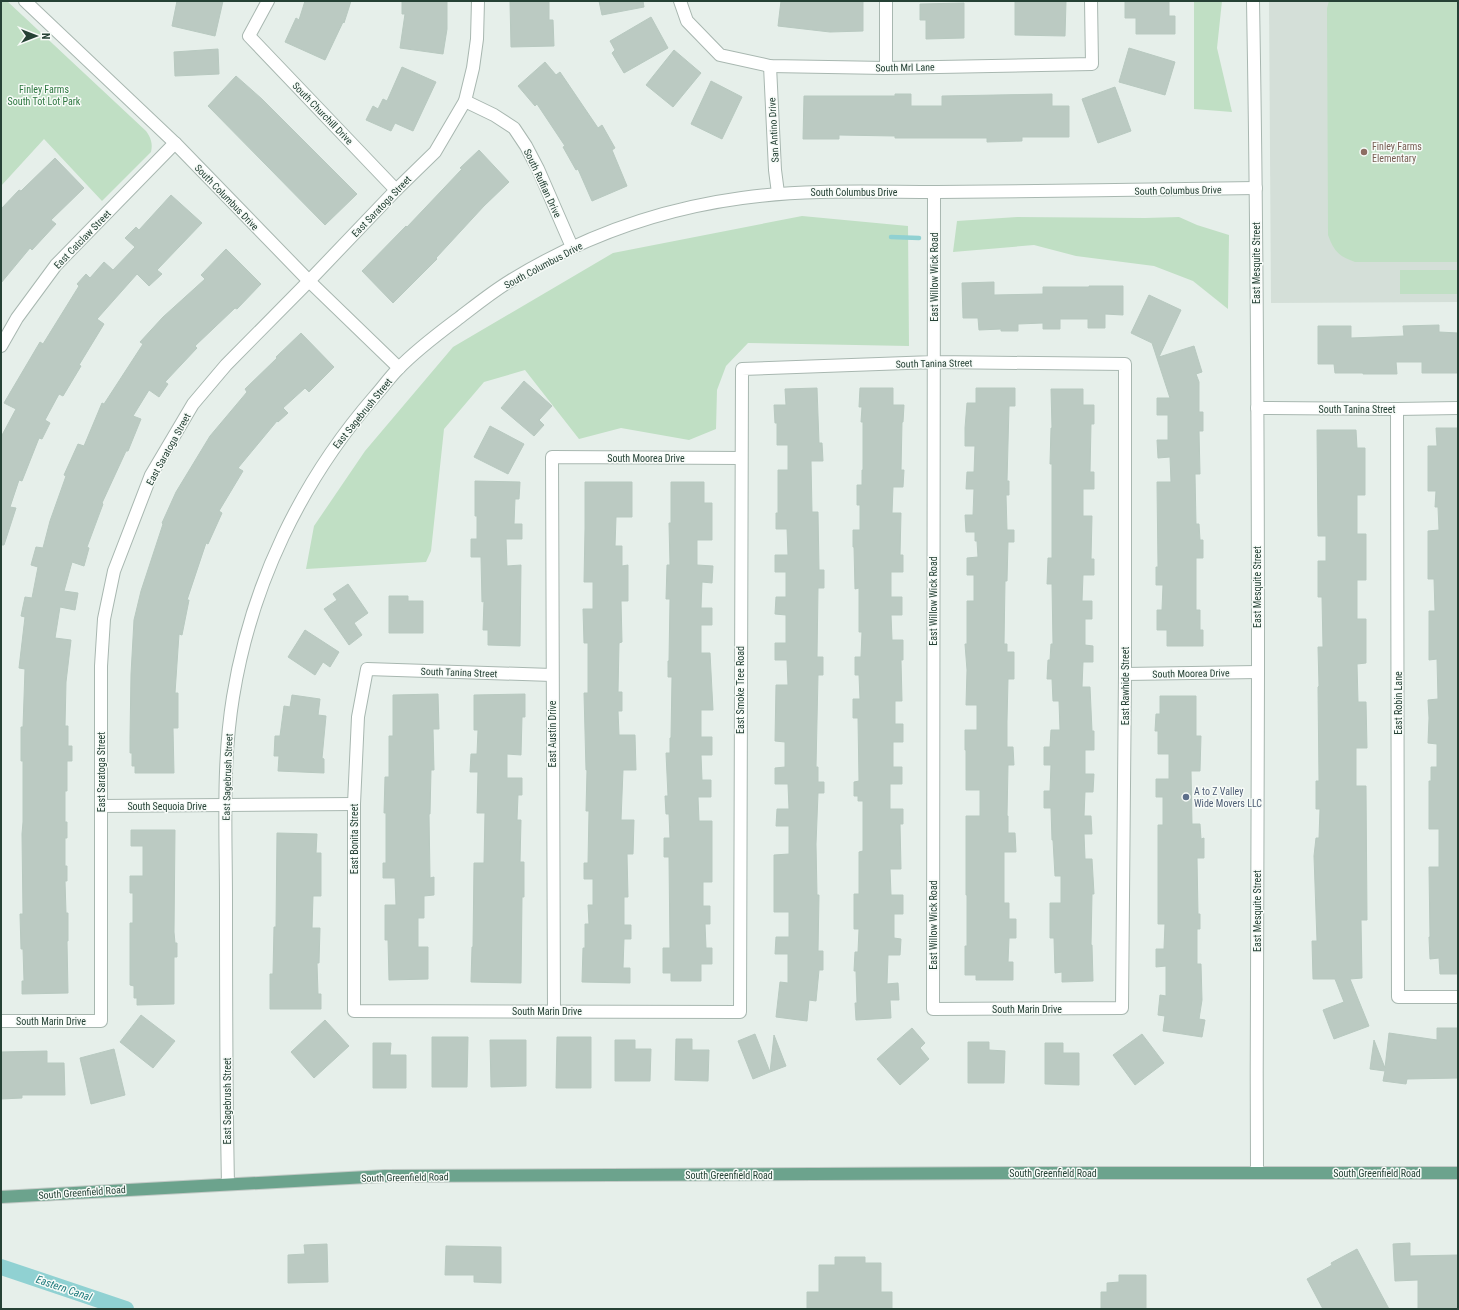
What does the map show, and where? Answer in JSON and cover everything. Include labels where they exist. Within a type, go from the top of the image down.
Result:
[{"type":"main road","name":"South Greenfield Road","points":[[1,1197],[385,1176],[1019,1173],[1458,1173]]},
{"type":"street","name":"South Churchill Drive","points":[[268,1],[249,36],[396,190]]},
{"type":"street","name":"East Saratoga Street","points":[[101,1021],[101,666],[104,619],[114,571],[151,475],[193,404],[226,365],[396,190],[435,152],[465,101],[473,68],[477,39],[478,1]]},
{"type":"street","name":"South Mrl Lane","points":[[680,1],[687,22],[720,55],[770,66],[886,68],[1092,64],[1091,1]]},
{"type":"street","points":[[886,1],[886,68]]},
{"type":"street","name":"East Mesquite Street","points":[[1253,1],[1256,188],[1258,672],[1256,1007],[1257,1173]]},
{"type":"street","name":"South Columbus Drive","points":[[27,2],[175,143],[309,281],[399,368],[444,329],[505,284],[572,247],[623,227],[657,216],[736,199],[806,191],[934,192],[1256,188]]},
{"type":"street","name":"San Antino Drive","points":[[770,66],[775,170],[778,193]]},
{"type":"street","name":"South Ruffian Drive","points":[[465,101],[494,115],[514,128],[526,146],[538,169],[572,247]]},
{"type":"street","name":"East Catclaw Street","points":[[1,346],[17,318],[56,265],[175,143]]},
{"type":"street","name":"East Willow Wick Road","points":[[932,1009],[934,192]]},
{"type":"street","name":"South Tanina Street","points":[[742,369],[934,362],[1125,364]]},
{"type":"street","name":"East Rawhide Street","points":[[1122,1008],[1125,674],[1125,364]]},
{"type":"street","name":"East Sagebrush Street","points":[[228,1184],[226,805],[227,742],[234,693],[251,621],[267,572],[294,512],[339,440],[399,368]]},
{"type":"street","name":"East Smoke Tree Road","points":[[740,1012],[742,369]]},
{"type":"street","name":"South Tanina Street","points":[[1257,408],[1458,408]]},
{"type":"street","name":"East Robin Lane","points":[[1397,409],[1398,997],[1458,997]]},
{"type":"street","name":"South Moorea Drive","points":[[552,457],[741,458]]},
{"type":"street","name":"East Austin Drive","points":[[552,457],[554,1011]]},
{"type":"street","name":"South Tanina Street","points":[[367,669],[552,675]]},
{"type":"street","name":"East Bonita Street","points":[[354,1011],[354,804],[358,717],[367,669]]},
{"type":"street","name":"South Moorea Drive","points":[[1125,674],[1258,672]]},
{"type":"street","name":"South Sequoia Drive","points":[[101,806],[354,804]]},
{"type":"street","name":"South Marin Drive","points":[[932,1009],[1122,1008]]},
{"type":"street","name":"South Marin Drive","points":[[354,1011],[740,1012]]},
{"type":"street","name":"South Marin Drive","points":[[1,1021],[101,1021]]},
{"type":"shaded area","name":"Finley Farms Elementary","points":[[1269,1],[1458,1],[1458,302],[1271,303]]},
{"type":"green space","name":"Finley Farms South Tot Lot Park","points":[[1,1],[7,1],[146,131],[149,136],[152,144],[151,152],[102,201],[44,139],[1,186]]},
{"type":"green space","points":[[1194,1],[1222,1],[1217,48],[1232,112],[1194,109]]},
{"type":"green space","points":[[1329,1],[1458,1],[1458,262],[1355,262],[1344,258],[1332,245],[1328,235],[1327,8]]},
{"type":"green space","points":[[802,216],[908,226],[909,346],[748,343],[726,366],[717,390],[716,429],[689,440],[621,428],[579,439],[525,370],[484,382],[444,429],[431,551],[426,562],[306,569],[314,526],[365,451],[453,347],[613,253]]},
{"type":"green space","points":[[1017,217],[1179,217],[1197,225],[1229,235],[1228,309],[1193,281],[1154,266],[1076,256],[1034,245],[953,252],[957,221]]},
{"type":"green space","points":[[1400,270],[1458,270],[1458,294],[1400,294]]},
{"type":"building","points":[[177,1],[223,1],[215,36],[172,26]]},
{"type":"building","points":[[305,1],[351,1],[344,23],[343,22],[325,60],[285,42],[296,18],[299,20]]},
{"type":"building","points":[[402,1],[447,1],[447,29],[443,54],[400,48],[405,14],[402,14]]},
{"type":"building","points":[[510,1],[549,1],[549,20],[553,20],[554,46],[511,47]]},
{"type":"building","points":[[599,1],[643,1],[644,7],[602,15]]},
{"type":"building","points":[[781,1],[863,1],[863,31],[830,32],[778,26]]},
{"type":"building","points":[[1015,1],[1066,1],[1065,36],[1015,35]]},
{"type":"building","points":[[1125,1],[1169,1],[1169,16],[1175,16],[1175,34],[1136,34],[1136,18],[1125,18]]},
{"type":"building","points":[[964,3],[964,38],[926,39],[926,20],[920,20],[920,4]]},
{"type":"building","points":[[651,17],[668,48],[624,73],[612,53],[615,50],[610,41]]},
{"type":"building","points":[[1129,48],[1175,62],[1165,95],[1119,82]]},
{"type":"building","points":[[218,49],[219,74],[175,76],[174,52]]},
{"type":"building","points":[[674,50],[701,73],[673,107],[646,85]]},
{"type":"building","points":[[545,62],[556,75],[560,72],[598,128],[602,125],[615,148],[612,150],[627,186],[592,201],[578,169],[576,170],[563,147],[565,146],[537,104],[535,106],[518,86]]},
{"type":"building","points":[[402,67],[436,82],[413,131],[395,123],[391,131],[366,120],[373,106],[378,109],[383,99],[387,101]]},
{"type":"building","points":[[236,76],[262,99],[357,194],[325,225],[208,106]]},
{"type":"building","points":[[711,81],[742,97],[722,139],[691,124]]},
{"type":"building","points":[[1115,87],[1131,131],[1098,143],[1082,99]]},
{"type":"building","points":[[895,94],[911,94],[911,106],[942,106],[942,96],[1052,94],[1052,106],[1069,106],[1069,137],[1022,137],[1022,141],[987,142],[987,138],[895,138],[895,136],[839,135],[839,139],[803,139],[804,96],[895,96]]},
{"type":"building","points":[[479,150],[509,182],[484,206],[436,258],[437,259],[393,303],[362,271],[406,226],[407,227],[462,169],[460,168]]},
{"type":"building","points":[[55,158],[84,188],[51,220],[56,224],[32,250],[30,248],[1,283],[1,209],[19,190],[21,191]]},
{"type":"building","points":[[171,195],[202,223],[157,270],[162,274],[149,286],[137,274],[97,319],[104,324],[79,365],[81,366],[63,396],[59,394],[45,420],[50,423],[42,439],[39,438],[22,481],[19,480],[10,507],[16,508],[4,545],[1,545],[1,437],[16,409],[4,403],[40,342],[43,344],[79,286],[77,284],[86,274],[90,278],[104,262],[113,270],[135,247],[125,238],[136,227],[139,230]]},
{"type":"building","points":[[226,249],[261,284],[237,309],[235,308],[195,346],[197,348],[165,382],[168,384],[159,397],[149,390],[133,416],[141,419],[128,451],[126,451],[102,503],[103,504],[87,547],[89,548],[84,566],[72,562],[64,591],[78,593],[75,610],[60,607],[55,638],[71,640],[66,682],[65,726],[68,726],[68,746],[72,746],[72,761],[67,761],[67,791],[65,791],[65,822],[67,822],[67,838],[65,838],[65,866],[67,866],[67,881],[65,881],[66,913],[68,913],[68,993],[22,994],[22,981],[24,981],[20,914],[23,914],[23,761],[21,761],[21,727],[23,727],[25,669],[19,668],[25,617],[21,616],[25,597],[32,598],[38,567],[31,565],[36,547],[43,548],[50,521],[66,476],[64,475],[78,444],[84,446],[102,403],[104,404],[143,344],[140,342],[163,317],[205,279],[201,275]]},
{"type":"building","points":[[994,282],[994,295],[1043,294],[1043,287],[1123,286],[1123,315],[1105,314],[1105,328],[1088,328],[1088,319],[1060,319],[1060,329],[1043,329],[1043,323],[1018,324],[1018,331],[1001,331],[1001,329],[979,330],[978,318],[963,318],[962,283]]},
{"type":"building","points":[[1149,295],[1181,310],[1159,357],[1194,346],[1202,372],[1196,374],[1199,382],[1199,412],[1203,412],[1203,431],[1199,431],[1200,474],[1195,474],[1196,524],[1199,524],[1200,540],[1203,540],[1203,558],[1196,558],[1196,610],[1200,610],[1200,630],[1203,630],[1203,646],[1167,646],[1167,630],[1157,630],[1157,610],[1162,610],[1163,585],[1156,585],[1156,567],[1158,567],[1157,482],[1171,482],[1170,457],[1158,458],[1157,440],[1168,440],[1168,415],[1157,415],[1157,398],[1170,398],[1152,343],[1131,333]]},
{"type":"building","points":[[1439,325],[1439,332],[1458,333],[1458,373],[1422,373],[1422,362],[1396,362],[1397,374],[1335,373],[1334,364],[1318,364],[1318,326],[1351,326],[1351,338],[1404,336],[1403,326]]},
{"type":"building","points":[[301,333],[334,367],[309,392],[305,388],[283,408],[288,413],[278,422],[277,421],[238,468],[243,471],[219,511],[222,513],[208,544],[206,543],[187,600],[189,600],[182,635],[179,634],[175,693],[178,693],[178,728],[173,728],[174,773],[135,773],[135,766],[132,766],[132,753],[130,753],[131,674],[134,620],[141,591],[163,524],[162,523],[176,492],[210,436],[247,392],[245,389]]},
{"type":"building","points":[[524,381],[552,406],[539,420],[544,425],[534,436],[501,408]]},
{"type":"building","points":[[817,388],[819,443],[822,443],[823,461],[811,461],[812,512],[818,512],[819,570],[824,570],[824,588],[818,588],[817,657],[823,657],[823,675],[818,675],[816,767],[818,767],[818,782],[824,782],[824,793],[818,793],[816,844],[817,895],[819,895],[818,951],[823,951],[823,970],[819,970],[816,1001],[809,1000],[807,1021],[776,1017],[780,982],[788,983],[788,954],[775,954],[776,937],[789,937],[789,912],[774,912],[774,855],[789,854],[789,826],[776,826],[777,809],[789,809],[788,784],[775,784],[775,768],[785,767],[785,742],[775,741],[776,685],[788,685],[787,660],[775,660],[775,643],[786,643],[786,615],[775,614],[776,597],[786,597],[786,572],[775,572],[775,555],[788,555],[787,529],[776,529],[776,513],[778,513],[778,470],[788,470],[788,445],[777,445],[777,423],[775,423],[774,405],[786,405],[785,389]]},
{"type":"building","points":[[860,388],[893,388],[893,405],[904,405],[902,422],[901,470],[904,470],[903,487],[893,487],[892,513],[901,513],[900,555],[903,555],[903,572],[891,572],[891,597],[902,597],[902,615],[891,615],[892,640],[903,640],[903,660],[901,660],[902,701],[895,701],[895,724],[903,724],[903,742],[893,742],[893,767],[902,767],[902,784],[890,784],[890,809],[903,809],[903,824],[900,824],[901,869],[890,869],[891,895],[903,895],[903,914],[894,914],[894,938],[901,939],[900,955],[888,955],[887,984],[898,983],[899,1000],[890,1000],[891,1018],[856,1020],[856,971],[854,971],[855,952],[858,952],[859,929],[854,929],[854,894],[859,894],[859,852],[863,851],[863,801],[858,801],[858,796],[854,796],[854,782],[859,781],[858,718],[853,718],[853,699],[860,699],[859,675],[855,675],[855,657],[861,657],[862,632],[859,632],[859,588],[855,589],[853,530],[860,530],[860,505],[857,505],[857,485],[862,485],[863,470],[863,422],[861,422],[862,407],[859,407]]},
{"type":"building","points":[[976,388],[1015,388],[1015,406],[1009,406],[1007,481],[1009,481],[1009,495],[1006,495],[1007,530],[1014,530],[1014,542],[1008,542],[1007,581],[1005,581],[1004,644],[1007,644],[1007,652],[1014,652],[1014,679],[1008,679],[1007,747],[1013,747],[1014,765],[1008,765],[1007,816],[1008,833],[1015,833],[1016,852],[1004,852],[1004,903],[1009,903],[1009,919],[1016,919],[1016,938],[1009,938],[1008,962],[1013,962],[1013,980],[976,980],[976,975],[965,975],[965,946],[967,946],[966,816],[980,816],[980,790],[966,790],[965,750],[965,730],[977,730],[977,705],[966,705],[967,670],[965,644],[967,644],[967,601],[974,601],[974,575],[967,575],[967,558],[978,557],[975,532],[966,532],[965,515],[973,515],[974,489],[966,489],[967,472],[974,472],[975,446],[965,446],[965,428],[967,403],[976,403]]},
{"type":"building","points":[[1051,389],[1083,389],[1083,405],[1094,405],[1094,424],[1091,424],[1090,472],[1094,472],[1094,489],[1083,489],[1083,516],[1092,516],[1091,559],[1094,559],[1094,575],[1083,575],[1082,601],[1092,601],[1092,619],[1085,619],[1085,645],[1093,646],[1093,662],[1083,662],[1082,687],[1090,687],[1092,731],[1094,731],[1094,750],[1085,750],[1085,774],[1094,774],[1093,792],[1085,792],[1084,816],[1091,816],[1092,834],[1084,834],[1085,859],[1092,859],[1094,894],[1092,894],[1091,945],[1093,981],[1062,982],[1062,972],[1055,973],[1054,938],[1050,938],[1050,903],[1061,903],[1061,876],[1055,876],[1051,808],[1044,808],[1044,791],[1050,791],[1051,765],[1044,765],[1044,747],[1050,747],[1051,730],[1060,730],[1059,701],[1053,701],[1052,679],[1047,679],[1048,660],[1050,660],[1051,644],[1053,644],[1052,584],[1047,584],[1048,558],[1052,558],[1052,464],[1050,464],[1052,428]]},
{"type":"building","points":[[490,426],[524,444],[508,474],[474,457]]},
{"type":"building","points":[[1436,428],[1458,428],[1458,974],[1440,974],[1439,958],[1430,959],[1429,937],[1429,867],[1439,867],[1439,829],[1429,829],[1429,781],[1431,781],[1431,767],[1437,767],[1437,744],[1428,743],[1428,700],[1438,699],[1437,659],[1429,660],[1429,611],[1435,611],[1434,579],[1428,579],[1428,531],[1439,530],[1438,507],[1435,507],[1436,491],[1428,491],[1428,446],[1437,446]]},
{"type":"building","points":[[1317,430],[1356,430],[1357,448],[1365,448],[1365,495],[1357,495],[1357,534],[1366,534],[1366,580],[1357,580],[1357,619],[1366,619],[1366,663],[1357,664],[1358,702],[1366,702],[1367,748],[1356,748],[1356,786],[1366,786],[1367,920],[1361,920],[1362,978],[1350,979],[1369,1026],[1334,1039],[1323,1010],[1344,1002],[1335,979],[1313,979],[1312,941],[1317,941],[1314,856],[1316,838],[1319,838],[1320,809],[1316,809],[1316,781],[1319,781],[1318,647],[1323,647],[1322,597],[1318,597],[1318,561],[1326,561],[1326,536],[1318,536]]},
{"type":"building","points":[[475,481],[520,482],[519,499],[515,499],[514,524],[522,524],[522,539],[506,539],[507,566],[521,565],[520,646],[488,645],[488,630],[483,630],[484,601],[482,602],[481,557],[471,557],[471,539],[477,539],[477,516],[475,516]]},
{"type":"building","points":[[585,482],[632,482],[632,517],[616,517],[615,546],[622,546],[622,566],[628,565],[628,601],[621,601],[622,642],[619,643],[618,692],[622,692],[622,711],[618,711],[619,735],[635,735],[636,770],[623,770],[621,820],[634,820],[633,854],[627,854],[628,897],[624,897],[624,925],[631,925],[631,939],[624,939],[623,968],[630,968],[630,983],[582,982],[583,948],[585,948],[585,924],[589,924],[588,905],[593,905],[593,879],[584,879],[584,863],[588,863],[589,811],[586,811],[587,770],[584,693],[588,693],[588,643],[584,643],[583,609],[593,609],[593,582],[584,582]]},
{"type":"building","points":[[671,482],[704,482],[704,503],[712,503],[712,540],[697,540],[697,565],[713,566],[712,583],[702,582],[701,608],[712,608],[712,625],[701,625],[701,653],[710,653],[713,710],[701,710],[701,737],[712,737],[712,755],[701,755],[702,780],[711,780],[711,797],[698,797],[699,821],[712,821],[712,882],[703,882],[703,906],[710,906],[710,924],[705,924],[706,948],[712,948],[712,964],[701,964],[701,981],[671,981],[671,973],[663,973],[663,948],[670,948],[669,857],[664,857],[664,838],[670,838],[669,814],[666,814],[665,796],[668,796],[666,753],[670,753],[671,738],[672,677],[668,677],[670,599],[666,599],[667,565],[670,565],[669,523],[671,523]]},
{"type":"building","points":[[348,584],[368,613],[354,623],[362,635],[349,645],[324,609],[337,600],[333,594]]},
{"type":"building","points":[[389,596],[408,596],[408,601],[423,601],[423,633],[389,633]]},
{"type":"building","points":[[305,630],[339,652],[330,667],[323,662],[315,675],[288,657]]},
{"type":"building","points":[[438,694],[439,729],[433,729],[434,770],[431,770],[429,814],[430,878],[434,877],[434,895],[424,896],[424,918],[418,918],[418,947],[428,947],[428,979],[389,980],[388,940],[385,940],[385,905],[396,905],[395,878],[383,878],[383,863],[386,863],[386,813],[384,813],[385,777],[389,777],[389,736],[393,736],[393,695]]},
{"type":"building","points":[[525,694],[525,717],[522,717],[521,755],[507,754],[507,778],[522,778],[522,795],[518,795],[517,820],[521,820],[520,862],[524,862],[521,983],[471,982],[474,863],[484,863],[485,813],[477,813],[478,772],[470,772],[471,754],[477,754],[478,730],[474,730],[474,695]]},
{"type":"building","points":[[292,695],[320,699],[318,715],[326,716],[322,758],[324,759],[324,773],[278,771],[279,756],[274,756],[275,736],[280,736],[284,706],[290,707]]},
{"type":"building","points":[[1160,696],[1196,696],[1196,736],[1201,736],[1200,771],[1191,771],[1192,824],[1200,824],[1201,839],[1204,838],[1204,858],[1197,858],[1198,914],[1200,914],[1200,929],[1197,929],[1197,964],[1201,964],[1202,1000],[1199,1019],[1205,1020],[1202,1037],[1163,1031],[1165,1016],[1158,1015],[1160,995],[1166,996],[1166,966],[1156,967],[1156,949],[1164,949],[1165,924],[1158,924],[1158,825],[1163,825],[1163,797],[1156,797],[1156,779],[1169,779],[1169,754],[1158,754],[1158,731],[1155,731],[1156,714],[1160,714]]},
{"type":"building","points":[[131,830],[175,830],[174,932],[175,943],[177,943],[177,957],[174,957],[174,1004],[137,1005],[137,998],[134,998],[134,986],[130,985],[130,923],[133,923],[133,893],[130,893],[130,876],[143,876],[143,846],[131,846]]},
{"type":"building","points":[[277,833],[317,834],[316,853],[321,853],[321,896],[313,896],[312,928],[320,928],[319,963],[317,963],[318,994],[321,994],[321,1009],[270,1009],[270,974],[273,974],[274,927],[276,927]]},
{"type":"building","points":[[141,1015],[175,1041],[153,1068],[120,1042]]},
{"type":"building","points":[[325,1020],[349,1046],[314,1078],[291,1052]]},
{"type":"building","points":[[912,1028],[925,1043],[920,1048],[929,1059],[900,1085],[877,1059]]},
{"type":"building","points":[[1437,1028],[1458,1028],[1458,1078],[1407,1079],[1406,1084],[1383,1081],[1385,1071],[1370,1069],[1374,1040],[1385,1068],[1389,1033],[1437,1040]]},
{"type":"building","points":[[755,1034],[770,1072],[753,1079],[738,1041]]},
{"type":"building","points":[[1142,1034],[1164,1063],[1135,1085],[1113,1055]]},
{"type":"building","points":[[774,1035],[786,1066],[770,1072]]},
{"type":"building","points":[[432,1037],[468,1037],[467,1087],[432,1087]]},
{"type":"building","points":[[557,1037],[591,1037],[591,1088],[556,1088]]},
{"type":"building","points":[[676,1039],[692,1039],[692,1050],[709,1050],[708,1081],[675,1080]]},
{"type":"building","points":[[490,1040],[526,1040],[526,1086],[491,1087]]},
{"type":"building","points":[[615,1040],[635,1040],[635,1049],[651,1049],[650,1081],[615,1081]]},
{"type":"building","points":[[968,1042],[989,1042],[989,1050],[1005,1051],[1004,1083],[968,1083]]},
{"type":"building","points":[[373,1043],[391,1043],[390,1055],[406,1055],[406,1088],[373,1088]]},
{"type":"building","points":[[1045,1043],[1063,1043],[1063,1053],[1079,1053],[1079,1085],[1045,1084]]},
{"type":"building","points":[[114,1049],[125,1095],[91,1104],[80,1058]]},
{"type":"building","points":[[47,1051],[47,1063],[64,1063],[65,1095],[22,1095],[22,1098],[1,1099],[1,1052]]},
{"type":"building","points":[[1410,1243],[1410,1256],[1458,1255],[1458,1309],[1418,1309],[1418,1280],[1395,1281],[1393,1244]]},
{"type":"building","points":[[327,1244],[328,1282],[288,1283],[288,1255],[305,1254],[304,1245]]},
{"type":"building","points":[[446,1246],[501,1247],[501,1283],[474,1282],[474,1275],[445,1275]]},
{"type":"building","points":[[1357,1249],[1389,1309],[1323,1309],[1307,1279],[1332,1265],[1331,1263]]},
{"type":"building","points":[[835,1257],[865,1257],[865,1263],[881,1263],[881,1292],[892,1292],[892,1309],[807,1309],[807,1292],[819,1292],[819,1265],[835,1265]]},
{"type":"building","points":[[1119,1275],[1146,1275],[1146,1309],[1101,1309],[1101,1292],[1107,1292],[1107,1283],[1119,1282]]},
{"type":"waterway","points":[[891,237],[919,238]]},
{"type":"waterway","name":"Eastern Canal","points":[[1,1267],[126,1309]]},
{"type":"place","name":"Finley Farms Elementary","points":[[1364,152]]},
{"type":"place","name":"A to Z Valley Wide Movers LLC","points":[[1186,797]]}]
